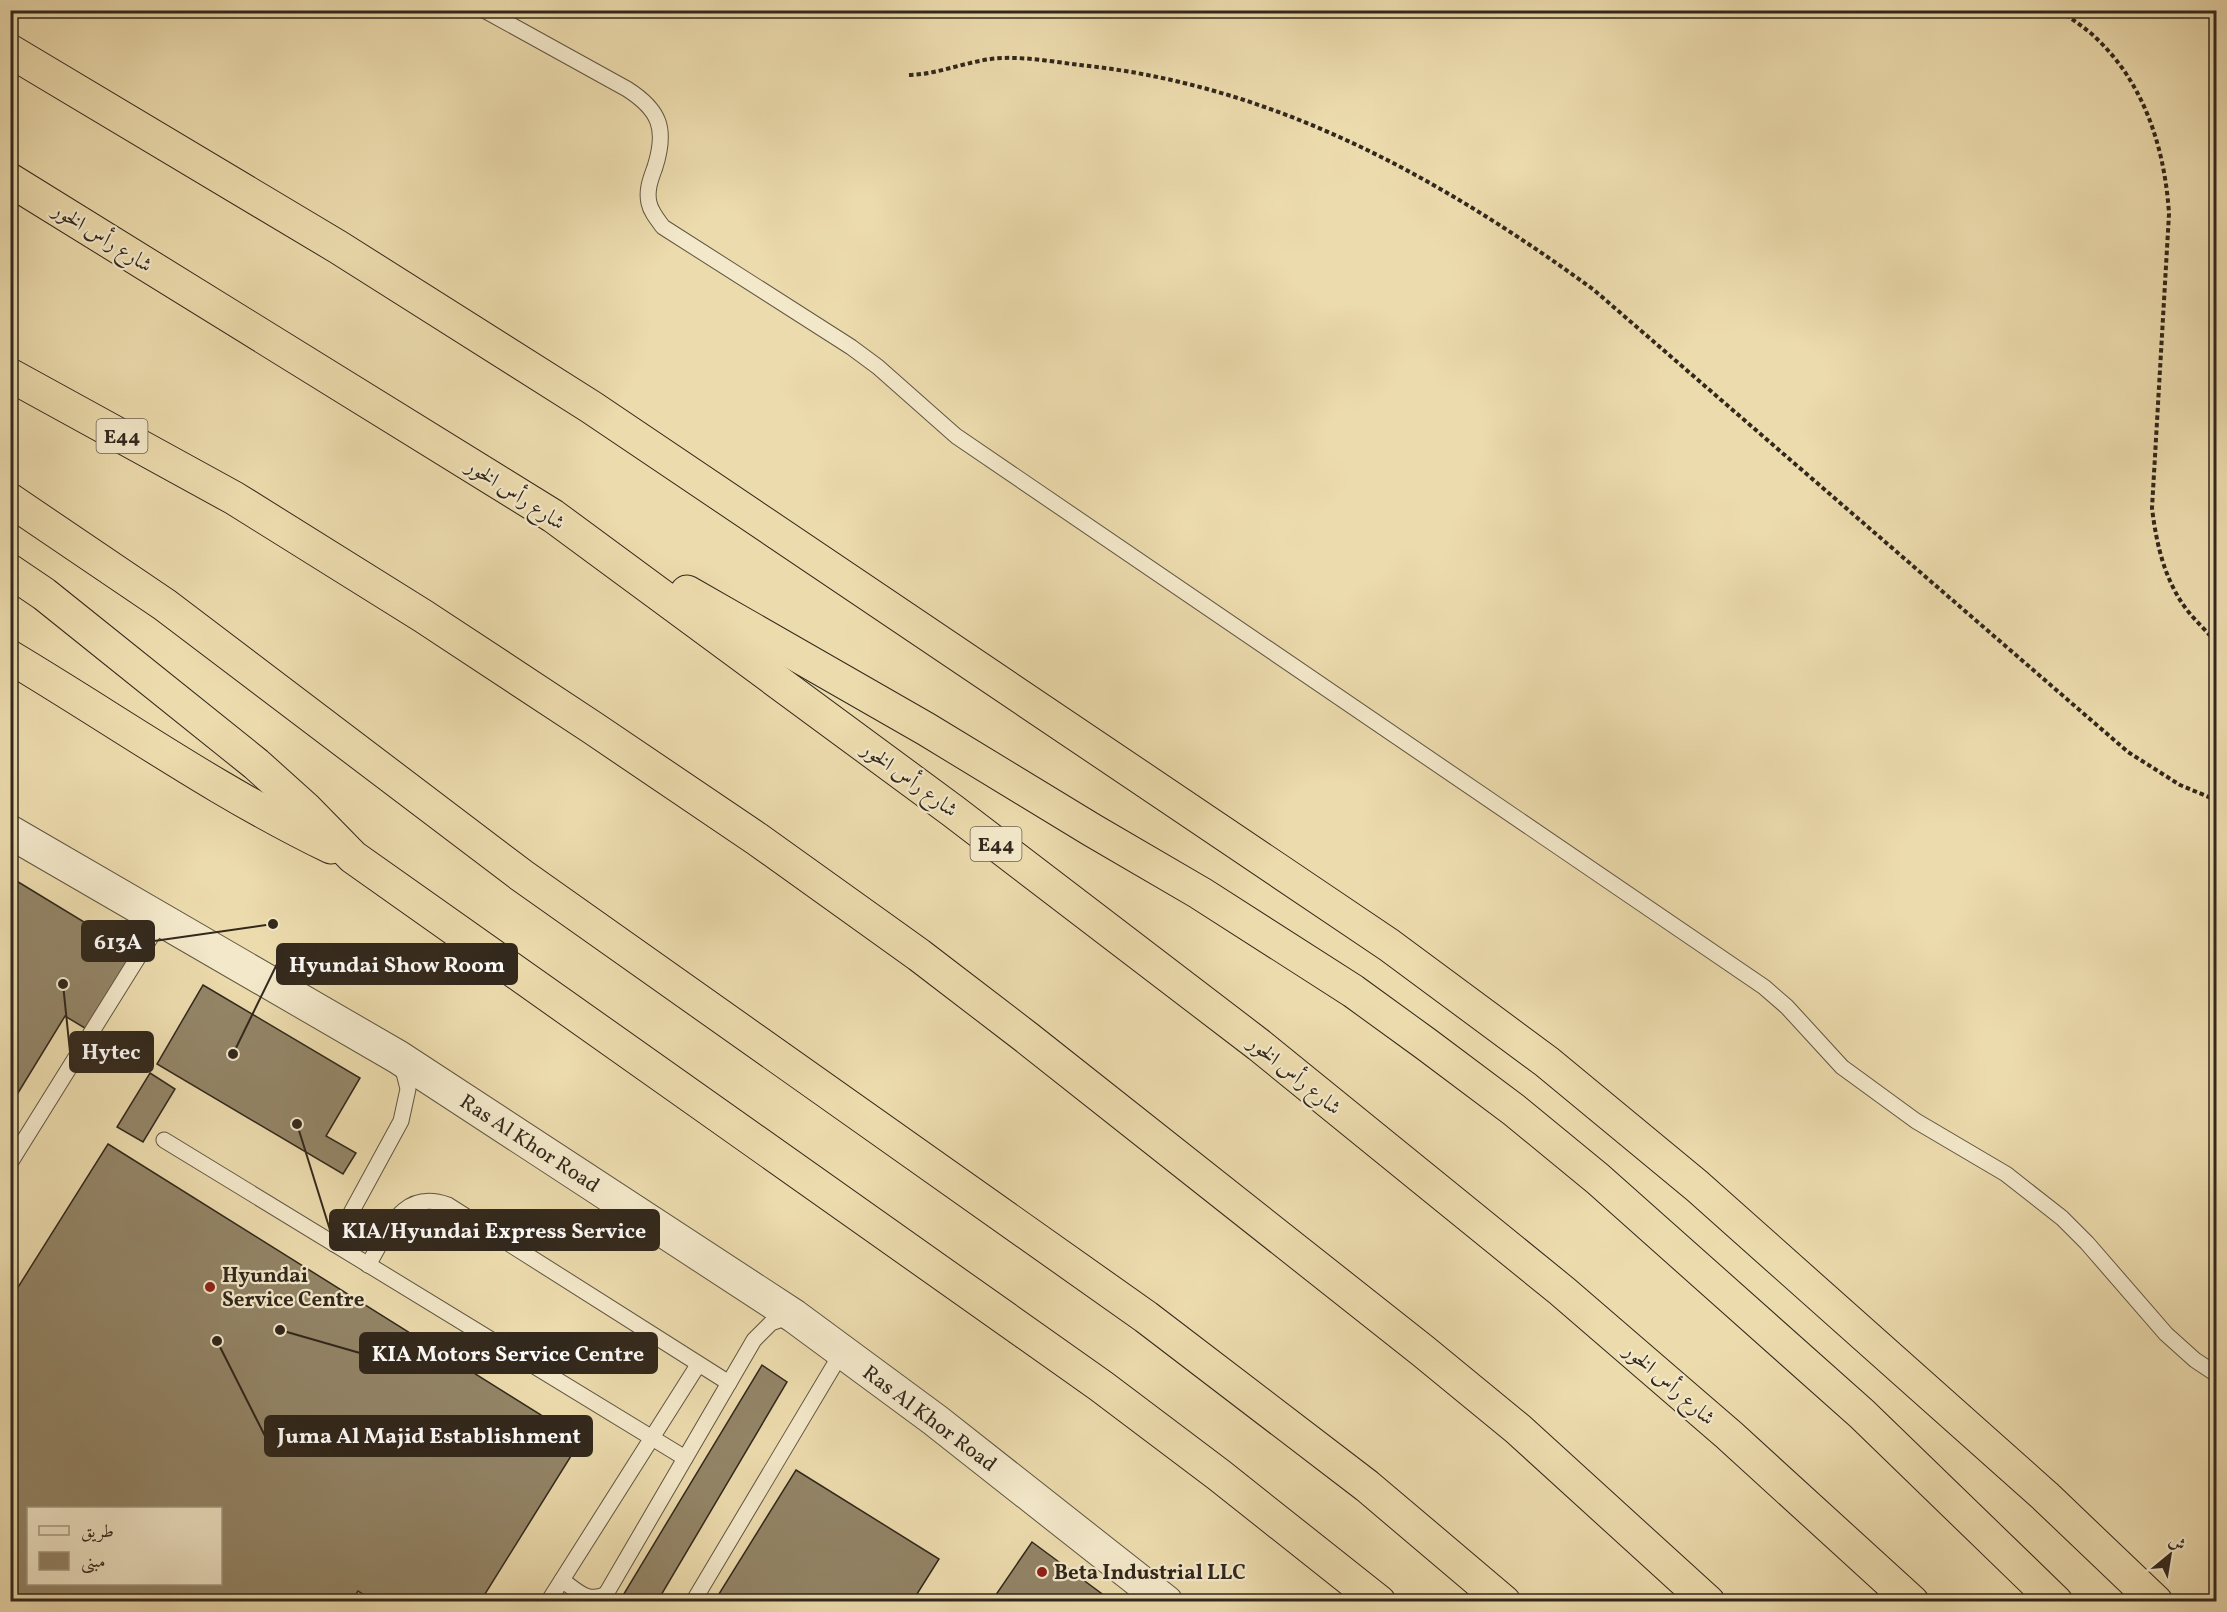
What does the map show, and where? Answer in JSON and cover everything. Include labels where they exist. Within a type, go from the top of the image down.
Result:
[{"type":"highway","points":[[10,51],[328,241],[582,401],[1469,1002],[1572,1082],[1697,1186],[2045,1496],[2156,1602]]},
{"type":"highway","name":"شارع رأس الخور","points":[[10,180],[553,516],[953,811],[1259,1045],[1562,1291],[1729,1435],[1912,1602]]},
{"type":"highway","name":"E44","points":[[10,375],[234,498],[423,616],[651,767],[919,955],[1424,1351],[1518,1429],[1708,1602]]},
{"type":"highway","points":[[10,500],[165,605],[521,875],[1146,1317],[1367,1486],[1504,1602]]},
{"type":"highway","points":[[553,516],[926,729],[1200,893],[1343,985],[1426,1044],[1514,1110],[1633,1211],[1862,1414],[2056,1602]]},
{"type":"highway","points":[[10,571],[44,594],[256,764],[306,809],[353,857]]},
{"type":"highway","points":[[10,657],[214,784],[302,833],[353,857],[1092,1379],[1219,1475],[1378,1602]]},
{"type":"street","name":"Ras Al Khor Road","points":[[10,832],[398,1057],[794,1316],[935,1420],[1166,1602]]},
{"type":"lane","points":[[484,10],[627,89],[655,112],[661,130],[661,148],[648,191],[649,204],[654,216],[663,227],[851,347],[956,436],[1764,987],[1795,1015],[1842,1067],[1916,1121],[2006,1174],[2062,1218],[2087,1243],[2166,1335],[2195,1360],[2217,1374]]},
{"type":"lane","points":[[10,1163],[162,920]]},
{"type":"lane","points":[[334,1244],[401,1121],[408,1089],[405,1072],[398,1057]]},
{"type":"lane","points":[[164,1140],[685,1458]]},
{"type":"lane","points":[[368,1265],[398,1215],[408,1206],[421,1201],[435,1200],[448,1205],[729,1383]]},
{"type":"lane","points":[[562,1580],[586,1597],[593,1599],[606,1594],[761,1330],[771,1323],[794,1316]]},
{"type":"lane","points":[[693,1602],[842,1352]]},
{"type":"lane","points":[[548,1602],[698,1365]]},
{"type":"path","points":[[2060,10],[2096,38],[2117,63],[2135,89],[2150,119],[2160,150],[2167,182],[2169,214],[2152,508],[2155,533],[2170,582],[2183,604],[2217,642]]},
{"type":"path","points":[[909,75],[930,74],[981,60],[1004,58],[1126,69],[1228,93],[1327,131],[1401,166],[1533,245],[1594,290],[2128,752],[2180,785],[2217,800]]},
{"type":"building","points":[[10,877],[135,953],[88,1030],[65,1016],[10,1106]]},
{"type":"building","points":[[203,985],[360,1078],[326,1136],[356,1153],[343,1174],[157,1064]]},
{"type":"building","points":[[150,1073],[175,1089],[143,1142],[117,1127]]},
{"type":"building","points":[[108,1144],[581,1440],[480,1602],[375,1602],[358,1591],[351,1602],[10,1602],[10,1300]]},
{"type":"building","points":[[762,1365],[787,1382],[657,1602],[619,1602]]},
{"type":"building","points":[[796,1470],[939,1559],[912,1602],[714,1602]]},
{"type":"building","name":"Beta Industrial LLC","points":[[1032,1542],[1113,1602],[991,1602]]},
{"type":"place","name":"613A","points":[[273,924]]},
{"type":"place","name":"Hytec","points":[[63,984]]},
{"type":"place","name":"Hyundai Show Room","points":[[233,1054]]},
{"type":"place","name":"KIA/Hyundai Express Service","points":[[297,1124]]},
{"type":"place","name":"Hyundai Service Centre","points":[[210,1287]]},
{"type":"place","name":"KIA Motors Service Centre","points":[[280,1330]]},
{"type":"place","name":"Juma Al Majid Establishment","points":[[217,1341]]},
{"type":"place","name":"Beta Industrial LLC","points":[[1042,1572]]}]
